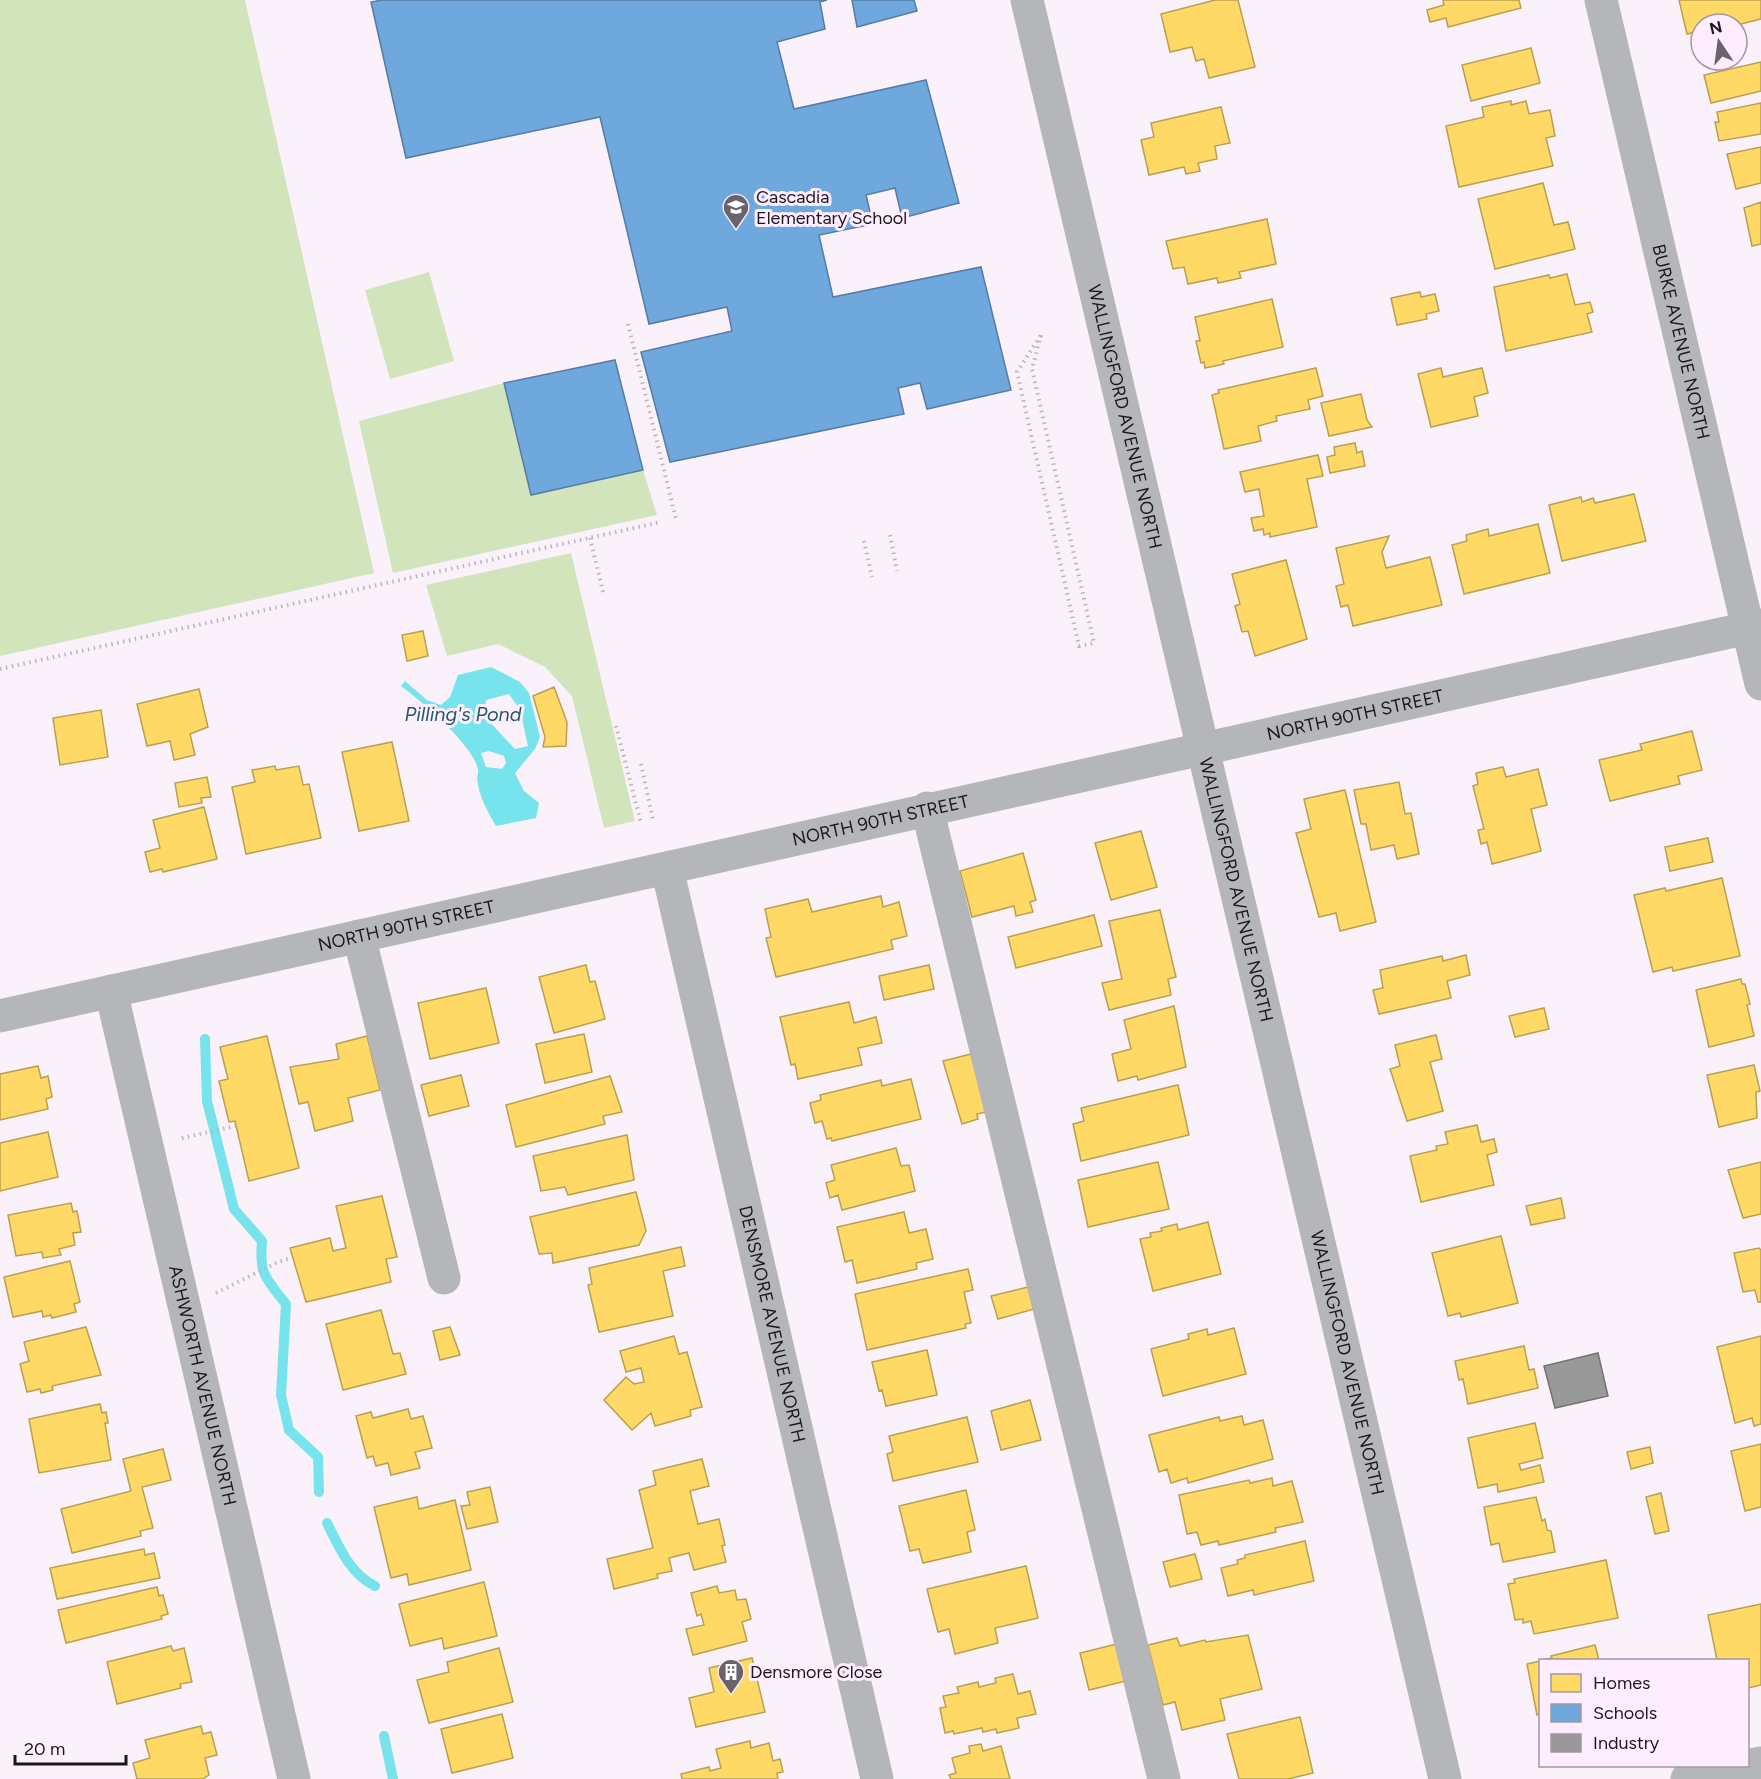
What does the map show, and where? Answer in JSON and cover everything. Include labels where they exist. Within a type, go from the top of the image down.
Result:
[{"type":"street","name":"WALLINGFORD AVENUE NORTH","points":[[1027,0],[1445,1779]]},
{"type":"street","name":"BURKE AVENUE NORTH","points":[[1601,0],[1754,627],[1761,684]]},
{"type":"street","name":"NORTH 90TH STREET","points":[[0,1016],[1202,747],[1754,627]]},
{"type":"street","points":[[927,808],[1164,1779]]},
{"type":"street","name":"DENSMORE AVENUE NORTH","points":[[667,868],[877,1779]]},
{"type":"street","points":[[359,936],[444,1278]]},
{"type":"street","name":"ASHWORTH AVENUE NORTH","points":[[111,991],[294,1779]]},
{"type":"street","points":[[1687,1779],[1739,1767]]},
{"type":"path","points":[[628,324],[676,519]]},
{"type":"path","points":[[1041,335],[1032,369],[1094,643],[1079,646],[1017,372],[1041,335]]},
{"type":"path","points":[[0,669],[661,522]]},
{"type":"path","points":[[890,535],[897,571]]},
{"type":"path","points":[[590,538],[604,596]]},
{"type":"path","points":[[864,541],[872,577]]},
{"type":"path","points":[[616,726],[641,823]]},
{"type":"path","points":[[641,765],[653,820]]},
{"type":"path","points":[[175,1140],[236,1126]]},
{"type":"path","points":[[212,1295],[278,1262],[292,1258]]},
{"type":"green space","points":[[0,0],[245,0],[374,573],[0,656]]},
{"type":"green space","points":[[429,272],[454,361],[390,379],[365,290]]},
{"type":"green space","points":[[504,383],[531,495],[643,470],[657,515],[393,573],[359,421]]},
{"type":"green space","points":[[571,553],[635,821],[604,828],[572,696],[545,667],[498,644],[447,656],[426,585]]},
{"type":"water","name":"Pilling's Pond","points":[[491,667],[520,682],[529,693],[540,737],[535,749],[515,773],[524,791],[539,803],[536,818],[496,826],[482,797],[477,779],[478,769],[467,748],[445,724],[401,686],[405,681],[427,700],[441,705],[450,697],[458,675]],"holes":[[[509,694],[520,710],[528,746],[515,749],[484,716],[486,700]],[[489,751],[504,756],[506,763],[502,769],[486,767],[481,753]]]},
{"type":"building: Homes","points":[[1215,0],[1238,0],[1255,67],[1209,78],[1204,59],[1196,61],[1192,47],[1170,52],[1161,14]]},
{"type":"building: Homes","points":[[1443,0],[1519,0],[1521,8],[1448,27],[1446,18],[1430,22],[1427,10],[1444,5]]},
{"type":"building: Homes","points":[[1679,0],[1761,0],[1761,19],[1749,22],[1749,12],[1689,12],[1689,34],[1687,34]]},
{"type":"building: Homes","points":[[1531,48],[1540,83],[1471,101],[1462,65]]},
{"type":"building: Homes","points":[[1761,62],[1761,91],[1711,103],[1704,75],[1717,72],[1749,72],[1749,65]]},
{"type":"building: Homes","points":[[1511,101],[1511,105],[1526,101],[1529,114],[1550,110],[1555,136],[1546,138],[1553,166],[1459,187],[1446,126],[1484,117],[1482,107]]},
{"type":"building: Homes","points":[[1761,103],[1761,134],[1719,141],[1715,122],[1719,122],[1717,112]]},
{"type":"building: Homes","points":[[1221,107],[1230,143],[1215,146],[1217,159],[1198,163],[1200,171],[1186,174],[1184,167],[1149,175],[1141,140],[1154,137],[1151,123]]},
{"type":"building: Homes","points":[[1761,147],[1761,183],[1736,189],[1727,154]]},
{"type":"building: Homes","points":[[1543,183],[1554,225],[1568,222],[1575,249],[1495,269],[1478,199]]},
{"type":"building: Homes","points":[[1761,202],[1761,244],[1752,246],[1744,208]]},
{"type":"building: Homes","points":[[1267,219],[1276,264],[1239,272],[1241,278],[1218,283],[1217,278],[1188,284],[1184,267],[1173,269],[1166,241]]},
{"type":"building: Homes","points":[[1567,274],[1575,305],[1590,302],[1593,312],[1587,314],[1592,332],[1506,351],[1494,287],[1549,275],[1550,278]]},
{"type":"building: Homes","points":[[1420,292],[1421,297],[1435,294],[1439,311],[1426,314],[1427,319],[1397,325],[1391,298]]},
{"type":"building: Homes","points":[[1272,299],[1283,347],[1223,361],[1224,364],[1205,368],[1204,362],[1201,363],[1196,341],[1200,341],[1195,317]]},
{"type":"building: Homes","points":[[1316,368],[1323,396],[1308,400],[1310,409],[1276,416],[1277,421],[1258,426],[1261,441],[1224,449],[1212,395],[1219,393],[1218,390]]},
{"type":"building: Homes","points":[[1441,368],[1443,377],[1482,368],[1488,393],[1474,397],[1478,416],[1431,427],[1418,374]]},
{"type":"building: Homes","points":[[1361,394],[1367,420],[1372,427],[1329,436],[1321,403]]},
{"type":"building: Homes","points":[[1355,443],[1357,453],[1362,451],[1365,466],[1330,473],[1327,457],[1335,455],[1334,447]]},
{"type":"building: Homes","points":[[1318,455],[1323,476],[1307,479],[1317,527],[1270,537],[1270,533],[1264,535],[1263,529],[1254,531],[1251,518],[1264,516],[1259,489],[1245,492],[1240,472]]},
{"type":"building: Homes","points":[[1634,494],[1646,541],[1562,561],[1549,505],[1581,497],[1582,502],[1593,498],[1595,503]]},
{"type":"building: Homes","points":[[1538,524],[1550,573],[1464,594],[1452,545],[1467,541],[1466,535],[1488,529],[1489,536]]},
{"type":"building: Homes","points":[[1389,536],[1382,552],[1386,568],[1430,557],[1442,605],[1353,626],[1348,605],[1341,607],[1336,586],[1344,584],[1336,548]]},
{"type":"building: Homes","points":[[1286,560],[1307,639],[1255,656],[1248,631],[1242,632],[1235,606],[1240,604],[1232,574]]},
{"type":"building: Homes","points":[[423,631],[428,656],[407,661],[402,635]]},
{"type":"building: Homes","points":[[554,687],[567,722],[566,746],[543,747],[545,737],[533,696]]},
{"type":"building: Homes","points":[[199,689],[208,727],[190,734],[195,755],[174,760],[170,741],[147,746],[137,704]]},
{"type":"building: Homes","points":[[101,710],[108,757],[60,765],[53,718]]},
{"type":"building: Homes","points":[[1692,731],[1702,770],[1678,776],[1680,784],[1610,801],[1599,760],[1642,750],[1640,744]]},
{"type":"building: Homes","points":[[392,742],[409,821],[359,831],[342,752]]},
{"type":"building: Homes","points":[[275,766],[276,770],[299,766],[303,785],[309,784],[321,838],[246,854],[232,787],[255,782],[252,770]]},
{"type":"building: Homes","points":[[1503,767],[1506,777],[1538,769],[1547,805],[1531,809],[1541,851],[1492,864],[1487,842],[1481,844],[1478,830],[1484,829],[1473,786],[1478,784],[1476,773]]},
{"type":"building: Homes","points":[[207,777],[211,797],[201,798],[202,803],[179,807],[175,783]]},
{"type":"building: Homes","points":[[1399,782],[1405,814],[1411,813],[1419,854],[1397,859],[1394,845],[1371,850],[1366,824],[1361,824],[1354,790]]},
{"type":"building: Homes","points":[[1345,790],[1376,922],[1340,931],[1336,913],[1319,917],[1296,833],[1311,829],[1304,799]]},
{"type":"building: Homes","points":[[204,807],[217,859],[163,872],[162,869],[150,872],[145,852],[160,848],[153,820]]},
{"type":"building: Homes","points":[[1141,831],[1157,887],[1111,900],[1095,843]]},
{"type":"building: Homes","points":[[1708,838],[1713,862],[1670,871],[1665,847]]},
{"type":"building: Homes","points":[[1023,853],[1036,900],[1030,902],[1033,912],[1016,916],[1014,906],[972,917],[960,871]]},
{"type":"building: Homes","points":[[1722,878],[1740,956],[1673,971],[1672,967],[1653,972],[1634,895],[1665,888],[1666,891]]},
{"type":"building: Homes","points":[[881,896],[883,907],[899,902],[907,936],[891,940],[893,949],[776,977],[766,938],[771,937],[765,909],[808,899],[812,912]]},
{"type":"building: Homes","points":[[1160,910],[1176,977],[1168,979],[1171,995],[1109,1010],[1102,983],[1122,979],[1109,921]]},
{"type":"building: Homes","points":[[1094,915],[1102,946],[1016,968],[1008,937]]},
{"type":"building: Homes","points":[[1466,955],[1470,975],[1447,981],[1451,998],[1379,1014],[1373,990],[1383,988],[1380,970],[1442,956],[1443,961]]},
{"type":"building: Homes","points":[[586,965],[590,982],[595,981],[605,1019],[554,1033],[539,977]]},
{"type":"building: Homes","points":[[929,965],[934,989],[884,1000],[879,976]]},
{"type":"building: Homes","points":[[1741,979],[1742,984],[1745,984],[1750,1004],[1747,1005],[1754,1036],[1709,1047],[1696,990]]},
{"type":"building: Homes","points":[[486,988],[499,1043],[430,1059],[418,1003]]},
{"type":"building: Homes","points":[[849,1002],[854,1023],[876,1017],[882,1043],[858,1048],[862,1065],[798,1079],[795,1064],[791,1065],[780,1017]]},
{"type":"building: Homes","points":[[1174,1006],[1186,1067],[1138,1080],[1137,1076],[1118,1081],[1112,1054],[1131,1049],[1124,1020]]},
{"type":"building: Homes","points":[[1544,1008],[1549,1029],[1515,1037],[1509,1016]]},
{"type":"building: Homes","points":[[584,1034],[592,1072],[545,1083],[536,1044]]},
{"type":"building: Homes","points":[[1436,1035],[1442,1059],[1430,1062],[1443,1111],[1407,1121],[1390,1069],[1400,1066],[1395,1045]]},
{"type":"building: Homes","points":[[267,1036],[299,1168],[249,1181],[235,1121],[229,1122],[219,1081],[228,1079],[220,1047]]},
{"type":"building: Homes","points":[[367,1036],[380,1090],[348,1098],[353,1121],[315,1131],[308,1102],[299,1104],[290,1067],[339,1059],[336,1044]]},
{"type":"building: Homes","points":[[971,1054],[986,1112],[977,1114],[978,1119],[962,1124],[943,1061]]},
{"type":"building: Homes","points":[[1754,1065],[1760,1091],[1756,1092],[1757,1118],[1719,1127],[1707,1075]]},
{"type":"building: Homes","points":[[38,1066],[41,1078],[48,1076],[52,1097],[46,1099],[48,1109],[0,1120],[0,1074]]},
{"type":"building: Homes","points":[[461,1075],[469,1106],[429,1116],[421,1085]]},
{"type":"building: Homes","points":[[610,1076],[622,1112],[603,1116],[605,1124],[516,1147],[506,1105]]},
{"type":"building: Homes","points":[[911,1079],[921,1119],[832,1141],[831,1138],[827,1139],[822,1121],[815,1123],[810,1103],[821,1100],[820,1095],[881,1080],[882,1086]]},
{"type":"building: Homes","points":[[1178,1085],[1189,1135],[1081,1161],[1073,1124],[1084,1121],[1081,1108]]},
{"type":"building: Homes","points":[[1477,1125],[1481,1142],[1494,1139],[1497,1152],[1487,1155],[1494,1185],[1421,1202],[1410,1156],[1437,1150],[1436,1146],[1448,1144],[1445,1132]]},
{"type":"building: Homes","points":[[48,1132],[58,1177],[0,1191],[0,1143]]},
{"type":"building: Homes","points":[[627,1135],[634,1180],[568,1195],[565,1187],[541,1191],[533,1156]]},
{"type":"building: Homes","points":[[896,1148],[901,1166],[909,1165],[915,1191],[842,1210],[838,1195],[830,1198],[826,1183],[835,1180],[831,1165]]},
{"type":"building: Homes","points":[[1158,1162],[1169,1209],[1088,1227],[1078,1180]]},
{"type":"building: Homes","points":[[1761,1162],[1761,1214],[1743,1218],[1728,1170]]},
{"type":"building: Homes","points":[[636,1192],[646,1231],[639,1245],[553,1263],[552,1253],[539,1254],[530,1217]]},
{"type":"building: Homes","points":[[382,1196],[397,1257],[386,1259],[391,1282],[306,1302],[290,1248],[330,1238],[333,1251],[346,1248],[336,1206]]},
{"type":"building: Homes","points":[[1561,1198],[1565,1218],[1531,1225],[1526,1206]]},
{"type":"building: Homes","points":[[71,1203],[73,1212],[77,1211],[81,1232],[73,1233],[75,1245],[59,1249],[61,1255],[43,1258],[42,1252],[16,1256],[8,1215]]},
{"type":"building: Homes","points":[[904,1212],[909,1233],[926,1229],[933,1259],[916,1263],[917,1269],[857,1283],[852,1260],[845,1262],[837,1227]]},
{"type":"building: Homes","points":[[1208,1222],[1221,1274],[1153,1291],[1140,1239],[1151,1237],[1150,1233],[1162,1231],[1161,1228],[1177,1224],[1178,1230]]},
{"type":"building: Homes","points":[[1501,1236],[1518,1303],[1461,1317],[1460,1313],[1448,1316],[1432,1253]]},
{"type":"building: Homes","points":[[681,1247],[685,1266],[663,1271],[673,1316],[599,1332],[588,1285],[592,1284],[589,1268]]},
{"type":"building: Homes","points":[[1759,1248],[1761,1250],[1761,1302],[1758,1302],[1755,1290],[1743,1292],[1734,1253]]},
{"type":"building: Homes","points":[[70,1261],[80,1302],[74,1304],[76,1312],[52,1318],[51,1315],[43,1317],[42,1311],[13,1317],[4,1277]]},
{"type":"building: Homes","points":[[968,1269],[973,1290],[964,1292],[971,1323],[965,1324],[966,1328],[867,1350],[855,1294]]},
{"type":"building: Homes","points":[[1028,1287],[1034,1309],[998,1319],[991,1296]]},
{"type":"building: Homes","points":[[381,1310],[393,1354],[400,1353],[406,1374],[343,1390],[326,1324]]},
{"type":"building: Homes","points":[[86,1327],[101,1375],[52,1386],[53,1390],[41,1393],[40,1389],[27,1392],[20,1364],[29,1361],[24,1342]]},
{"type":"building: Homes","points":[[450,1327],[460,1355],[440,1360],[433,1331]]},
{"type":"building: Homes","points":[[1234,1328],[1246,1374],[1163,1396],[1151,1349],[1189,1339],[1188,1334],[1207,1329],[1208,1335]]},
{"type":"building: Homes","points":[[674,1336],[679,1354],[687,1352],[702,1407],[690,1410],[691,1416],[655,1426],[651,1413],[632,1430],[604,1400],[626,1377],[634,1384],[644,1382],[641,1368],[626,1372],[620,1351]]},
{"type":"building: Homes","points":[[1761,1336],[1761,1424],[1754,1426],[1752,1418],[1735,1423],[1717,1347]]},
{"type":"building: Homes","points":[[1524,1346],[1529,1370],[1534,1369],[1538,1388],[1468,1404],[1463,1379],[1459,1380],[1455,1361]]},
{"type":"building: Homes","points":[[927,1350],[937,1395],[886,1406],[882,1390],[879,1391],[872,1362]]},
{"type":"building: Homes","points":[[1030,1400],[1041,1440],[1001,1450],[991,1411]]},
{"type":"building: Homes","points":[[100,1404],[102,1413],[106,1412],[108,1423],[105,1423],[111,1460],[39,1473],[29,1419]]},
{"type":"building: Homes","points":[[408,1409],[411,1419],[423,1416],[432,1448],[415,1452],[420,1468],[391,1475],[388,1463],[376,1466],[373,1456],[367,1458],[356,1416],[371,1412],[373,1418]]},
{"type":"building: Homes","points":[[1242,1416],[1244,1425],[1263,1420],[1273,1459],[1188,1483],[1187,1478],[1171,1483],[1167,1469],[1159,1472],[1149,1435],[1219,1417],[1220,1421]]},
{"type":"building: Homes","points":[[967,1417],[978,1462],[893,1481],[887,1454],[893,1452],[889,1436]]},
{"type":"building: Homes","points":[[1535,1423],[1543,1458],[1519,1464],[1521,1470],[1540,1465],[1544,1482],[1498,1492],[1497,1484],[1478,1488],[1468,1438]]},
{"type":"building: Homes","points":[[1761,1444],[1761,1507],[1745,1511],[1731,1451]]},
{"type":"building: Homes","points":[[1650,1447],[1653,1463],[1631,1469],[1627,1452]]},
{"type":"building: Homes","points":[[163,1449],[171,1480],[142,1487],[153,1528],[140,1531],[141,1536],[72,1553],[61,1509],[131,1491],[123,1459]]},
{"type":"building: Homes","points":[[702,1459],[709,1486],[690,1491],[698,1524],[719,1519],[726,1562],[694,1570],[689,1553],[669,1558],[672,1571],[657,1574],[658,1578],[614,1589],[607,1559],[653,1548],[639,1490],[656,1485],[653,1471]]},
{"type":"building: Homes","points":[[1272,1478],[1273,1486],[1292,1481],[1303,1522],[1275,1528],[1276,1532],[1219,1545],[1218,1541],[1201,1545],[1197,1532],[1187,1534],[1179,1495],[1249,1480],[1250,1483]]},
{"type":"building: Homes","points":[[490,1487],[498,1522],[467,1529],[461,1506],[470,1505],[467,1492]]},
{"type":"building: Homes","points":[[966,1490],[975,1530],[967,1532],[971,1552],[923,1563],[919,1549],[910,1551],[899,1506]]},
{"type":"building: Homes","points":[[1661,1493],[1669,1531],[1655,1534],[1646,1497]]},
{"type":"building: Homes","points":[[417,1497],[419,1509],[455,1500],[471,1570],[409,1585],[407,1574],[391,1578],[374,1507]]},
{"type":"building: Homes","points":[[1536,1497],[1542,1521],[1545,1519],[1547,1530],[1551,1531],[1555,1552],[1503,1562],[1499,1543],[1491,1545],[1484,1507]]},
{"type":"building: Homes","points":[[1305,1541],[1314,1581],[1254,1595],[1253,1590],[1228,1596],[1221,1568],[1238,1564],[1237,1560],[1245,1558],[1245,1555]]},
{"type":"building: Homes","points":[[144,1549],[145,1555],[154,1553],[160,1578],[57,1599],[50,1568]]},
{"type":"building: Homes","points":[[1195,1554],[1202,1579],[1170,1587],[1163,1562]]},
{"type":"building: Homes","points":[[1606,1560],[1618,1618],[1534,1634],[1531,1621],[1523,1623],[1523,1619],[1515,1620],[1508,1584],[1515,1583],[1514,1579]]},
{"type":"building: Homes","points":[[1026,1566],[1038,1618],[995,1628],[998,1643],[955,1654],[949,1629],[938,1632],[927,1589]]},
{"type":"building: Homes","points":[[484,1582],[497,1636],[444,1649],[442,1638],[410,1646],[399,1604]]},
{"type":"building: Homes","points":[[717,1586],[719,1593],[735,1590],[737,1600],[746,1599],[751,1619],[742,1622],[747,1641],[693,1655],[686,1629],[704,1625],[701,1614],[697,1616],[691,1593]]},
{"type":"building: Homes","points":[[157,1587],[159,1596],[163,1595],[168,1614],[161,1616],[162,1619],[66,1643],[58,1610]]},
{"type":"building: Homes","points":[[1761,1604],[1761,1685],[1749,1688],[1749,1659],[1717,1659],[1708,1615]]},
{"type":"building: Homes","points":[[1248,1635],[1262,1689],[1220,1699],[1225,1720],[1182,1730],[1175,1702],[1163,1705],[1148,1645],[1177,1638],[1180,1646],[1205,1640],[1206,1642]]},
{"type":"building: Homes","points":[[1117,1644],[1126,1681],[1089,1690],[1080,1653]]},
{"type":"building: Homes","points":[[1595,1645],[1599,1659],[1546,1659],[1552,1658],[1551,1656]]},
{"type":"building: Homes","points":[[171,1646],[173,1651],[184,1648],[192,1682],[180,1684],[181,1688],[117,1704],[107,1662]]},
{"type":"building: Homes","points":[[499,1648],[513,1702],[429,1723],[417,1680],[449,1672],[447,1662]]},
{"type":"building: Homes","name":"Densmore Close","points":[[752,1658],[765,1712],[696,1727],[689,1698],[714,1692],[709,1668]]},
{"type":"building: Homes","points":[[1539,1661],[1539,1714],[1537,1715],[1527,1664]]},
{"type":"building: Homes","points":[[1013,1674],[1018,1694],[1030,1691],[1036,1714],[1017,1718],[1019,1728],[997,1733],[996,1729],[983,1732],[982,1728],[954,1734],[953,1731],[945,1733],[940,1708],[946,1707],[943,1696],[959,1693],[957,1687],[978,1682],[979,1687],[996,1683],[995,1678]]},
{"type":"building: Homes","points":[[502,1714],[513,1758],[452,1773],[441,1729]]},
{"type":"building: Homes","points":[[1300,1717],[1313,1773],[1288,1779],[1239,1779],[1227,1734]]},
{"type":"building: Homes","points":[[201,1726],[203,1734],[211,1732],[217,1755],[205,1758],[209,1775],[203,1779],[137,1779],[133,1763],[150,1758],[145,1740]]},
{"type":"building: Homes","points":[[750,1741],[751,1748],[769,1743],[773,1761],[780,1759],[783,1772],[777,1773],[778,1779],[682,1779],[681,1774],[709,1767],[710,1771],[721,1768],[716,1749]]},
{"type":"building: Homes","points":[[981,1744],[983,1751],[1001,1746],[1010,1779],[951,1779],[949,1775],[956,1773],[952,1758],[970,1753],[969,1746]]},
{"type":"building: Schools","name":"Cascadia Elementary School","points":[[382,0],[827,0],[820,2],[825,29],[777,42],[794,109],[926,80],[959,203],[902,218],[895,188],[866,195],[873,224],[819,235],[833,297],[981,267],[1011,390],[927,409],[920,383],[898,388],[904,414],[670,462],[641,352],[732,331],[727,307],[649,324],[600,117],[406,158],[371,2]]},
{"type":"building: Schools","points":[[852,0],[914,0],[917,11],[857,27]]},
{"type":"building: Schools","points":[[615,360],[643,470],[531,495],[504,383]]},
{"type":"building: Industry","points":[[1598,1353],[1608,1396],[1555,1408],[1544,1366]]},
{"type":"waterway","points":[[205,1039],[207,1101],[234,1209],[262,1241],[261,1252],[265,1276],[286,1304],[281,1395],[289,1430],[318,1457],[319,1492]]},
{"type":"waterway","points":[[327,1523],[352,1567],[366,1581],[375,1586]]},
{"type":"waterway","points":[[384,1736],[393,1779]]},
{"type":"place","name":"Cascadia Elementary School","points":[[736,230]]},
{"type":"place","name":"Densmore Close","points":[[731,1695]]}]
